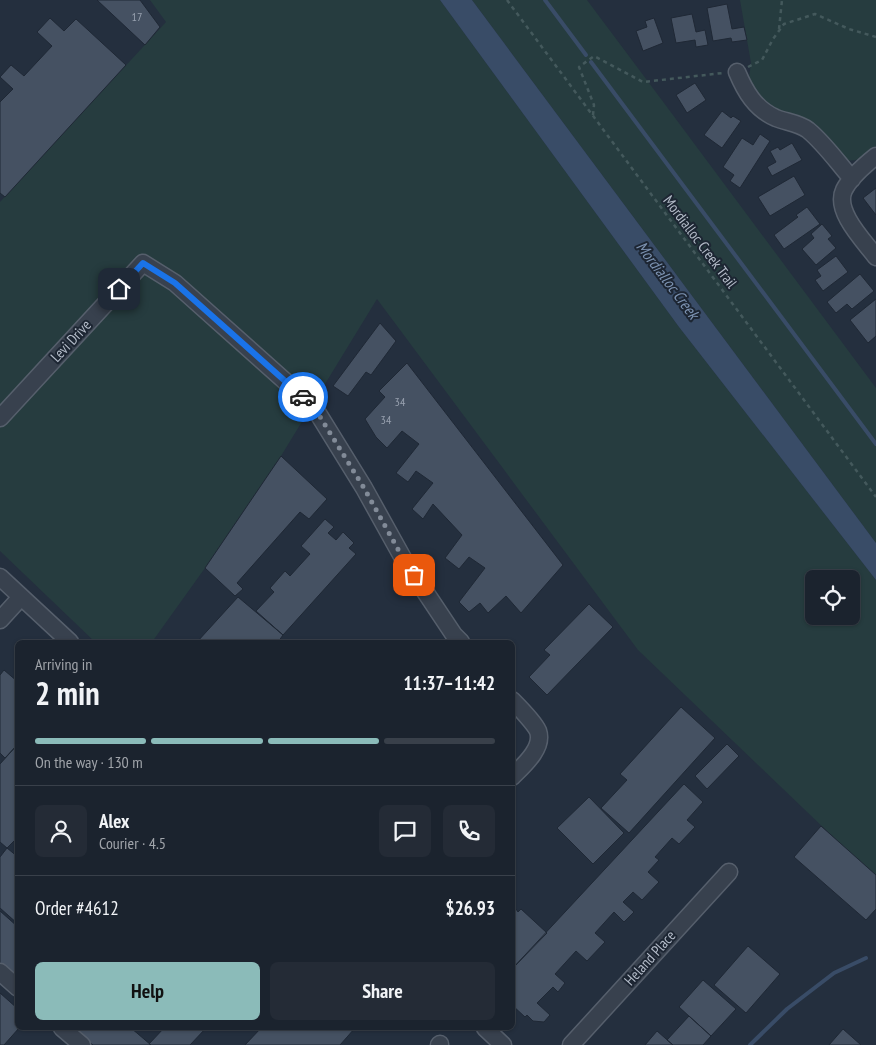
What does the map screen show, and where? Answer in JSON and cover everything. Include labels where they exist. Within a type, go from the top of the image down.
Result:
[{"type":"street","points":[[736,72],[746,91],[760,108],[774,117],[806,129],[819,140],[852,179]]},
{"type":"street","points":[[876,156],[852,179],[844,190],[842,203],[845,214],[876,257]]},
{"type":"street","name":"Levi Drive","points":[[0,418],[143,263],[175,283],[314,407],[364,488],[404,560],[458,640]]},
{"type":"street","points":[[0,577],[68,640]]},
{"type":"street","points":[[0,620],[21,597]]},
{"type":"street","points":[[515,703],[538,730],[539,740],[533,755],[515,774]]},
{"type":"street","name":"Heland Place","points":[[570,1045],[728,872]]},
{"type":"street","points":[[0,972],[15,985]]},
{"type":"street","points":[[64,1030],[82,1045]]},
{"type":"street","points":[[486,1030],[503,1045]]},
{"type":"path","name":"Mordialloc Creek Trail","points":[[507,0],[876,497]]},
{"type":"path","points":[[779,30],[782,0]]},
{"type":"path","points":[[592,117],[594,105],[578,67],[594,56],[643,82],[736,72],[762,60],[773,39],[784,24],[815,14],[849,29],[876,37]]},
{"type":"green space","points":[[150,0],[440,0],[679,327],[876,580],[876,878],[638,650],[377,299],[281,456],[153,640],[93,640],[0,551],[0,202],[166,22]]},
{"type":"green space","points":[[472,0],[587,0],[664,103],[876,388],[876,543]]},
{"type":"green space","points":[[740,0],[876,0],[876,146],[866,155],[851,161],[846,160],[771,108],[754,93],[749,78],[751,63]]},
{"type":"water","name":"Mordialloc Creek","points":[[440,0],[472,0],[876,543],[876,580],[679,327]]},
{"type":"building","points":[[97,0],[140,0],[160,27],[145,45]]},
{"type":"building","points":[[727,4],[732,29],[744,27],[747,40],[732,42],[731,38],[713,41],[707,8]]},
{"type":"building","points":[[692,14],[696,32],[705,30],[708,45],[696,47],[695,40],[676,43],[671,18]]},
{"type":"building","points":[[50,18],[64,31],[76,19],[126,65],[5,197],[0,193],[0,102],[13,89],[0,77],[11,65],[24,76],[52,46],[37,32]]},
{"type":"building","points":[[654,18],[663,43],[643,51],[636,31],[647,27],[645,21]]},
{"type":"building","points":[[695,83],[706,100],[687,113],[676,95]]},
{"type":"building","points":[[722,111],[731,118],[733,116],[741,121],[722,148],[704,135]]},
{"type":"building","points":[[760,134],[770,141],[740,188],[730,181],[734,175],[723,167],[742,138],[753,145]]},
{"type":"building","points":[[792,143],[802,160],[772,176],[767,167],[776,162],[770,151],[778,147],[780,150]]},
{"type":"building","points":[[794,176],[805,195],[770,216],[758,197]]},
{"type":"building","points":[[876,188],[876,215],[863,198]]},
{"type":"building","points":[[807,207],[820,224],[784,249],[774,235],[798,217],[796,215]]},
{"type":"building","points":[[822,224],[832,236],[828,239],[836,248],[816,265],[802,249],[814,238],[811,234]]},
{"type":"building","points":[[836,256],[848,272],[823,291],[815,280],[821,276],[817,270]]},
{"type":"building","points":[[860,274],[874,291],[852,309],[847,304],[836,313],[827,302]]},
{"type":"building","points":[[876,299],[876,336],[868,343],[850,320]]},
{"type":"building","points":[[380,323],[396,341],[371,375],[366,372],[348,396],[333,386]]},
{"type":"building","points":[[407,363],[563,565],[521,613],[506,596],[488,613],[480,603],[469,612],[459,602],[485,568],[469,557],[459,569],[445,558],[462,535],[433,504],[423,519],[412,509],[433,483],[416,471],[408,482],[396,473],[419,444],[402,431],[387,448],[376,437],[365,419],[385,397],[379,391]]},
{"type":"building","points":[[281,456],[327,499],[309,519],[300,512],[237,583],[243,589],[235,596],[205,568]]},
{"type":"building","points":[[325,519],[334,527],[328,533],[336,540],[343,532],[354,543],[349,548],[356,554],[283,635],[256,611],[274,592],[270,588],[285,571],[290,576],[310,554],[301,546]]},
{"type":"building","points":[[238,597],[283,635],[279,640],[199,640]]},
{"type":"building","points":[[589,604],[613,627],[547,695],[529,677],[550,655],[544,650]]},
{"type":"building","points":[[4,670],[15,679],[15,747],[5,758],[0,753],[0,675]]},
{"type":"building","points":[[681,707],[715,738],[629,833],[601,808],[627,780],[620,774]]},
{"type":"building","points":[[727,744],[739,756],[707,789],[695,776]]},
{"type":"building","points":[[15,747],[15,840],[7,848],[0,842],[0,764]]},
{"type":"building","points":[[684,784],[703,802],[687,820],[695,827],[679,844],[672,838],[655,857],[659,860],[648,872],[659,882],[642,900],[633,892],[623,902],[634,912],[624,922],[614,912],[595,933],[605,942],[587,961],[576,951],[555,974],[565,983],[558,992],[553,987],[537,1003],[550,1015],[544,1022],[533,1021],[527,1015],[525,1017],[515,1008],[515,966]]},
{"type":"building","points":[[589,797],[624,833],[593,864],[557,828]]},
{"type":"building","points":[[821,826],[876,875],[876,909],[866,920],[794,857]]},
{"type":"building","points":[[7,848],[15,855],[15,921],[0,908],[0,857]]},
{"type":"building","points":[[521,909],[547,933],[515,966],[515,910],[518,912]]},
{"type":"building","points":[[0,911],[15,924],[15,976],[0,963]]},
{"type":"building","points":[[748,946],[780,974],[746,1013],[714,985]]},
{"type":"building","points":[[703,980],[736,1009],[711,1036],[679,1007]]},
{"type":"building","points":[[0,993],[15,1006],[15,1030],[17,1030],[4,1045],[0,1045]]},
{"type":"building","points":[[689,1016],[711,1036],[703,1045],[673,1045],[667,1040]]},
{"type":"building","points":[[843,1029],[861,1045],[829,1045]]},
{"type":"building","points":[[75,1030],[133,1030],[151,1045],[93,1045]]},
{"type":"building","points":[[162,1030],[204,1030],[190,1045],[149,1044]]},
{"type":"building","points":[[259,1030],[353,1030],[340,1045],[245,1045]]},
{"type":"building","points":[[657,1031],[673,1045],[645,1045]]},
{"type":"waterway","points":[[545,0],[586,55]]},
{"type":"waterway","points":[[591,62],[876,444]]},
{"type":"waterway","points":[[750,1045],[787,1009],[834,973],[866,958]]},
{"type":"way so far","points":[[303,397],[314,407],[364,488],[414,575]]},
{"type":"route","points":[[119,289],[143,263],[175,283],[303,397]]}]
